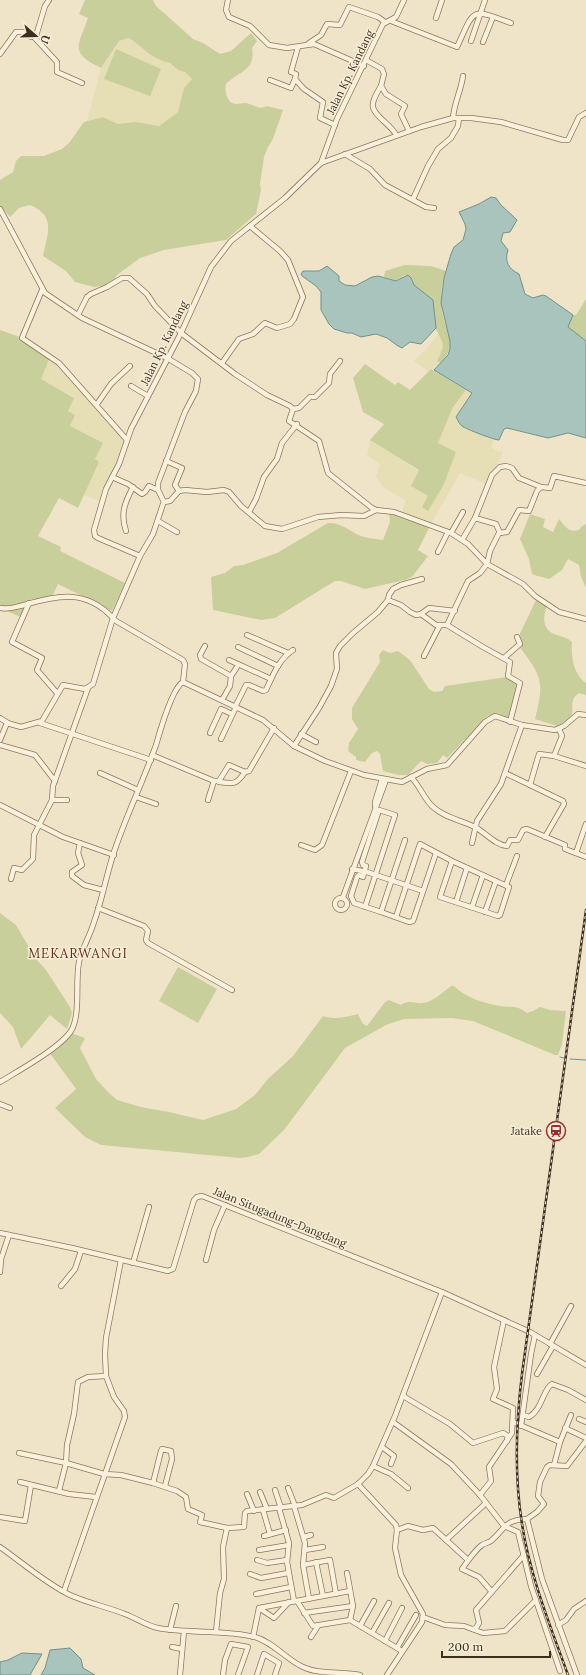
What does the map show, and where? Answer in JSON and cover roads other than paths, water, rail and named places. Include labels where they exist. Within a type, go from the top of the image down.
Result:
[{"type":"street","points":[[34,38],[45,6],[49,0]]},
{"type":"street","points":[[228,0],[226,10],[229,17],[250,26],[268,45],[281,47],[298,47],[309,43],[321,34],[327,24],[340,25],[349,7],[378,17],[385,22]]},
{"type":"street","points":[[391,21],[396,17],[404,0]]},
{"type":"street","points":[[436,18],[442,0]]},
{"type":"street","points":[[471,41],[485,0]]},
{"type":"street","points":[[391,21],[458,47],[470,18],[475,14],[481,13],[511,23]]},
{"type":"street","points":[[483,42],[493,17]]},
{"type":"street","name":"Jalan Kp. Kandang","points":[[140,556],[94,536],[94,530],[105,493],[122,459],[128,440],[148,396],[181,333],[211,267],[226,245],[285,198],[321,163],[335,125],[366,60],[385,22],[391,21]]},
{"type":"street","points":[[0,54],[16,32],[23,32],[31,38],[34,38],[56,62],[57,72],[82,83]]},
{"type":"street","points":[[309,43],[364,66]]},
{"type":"street","points":[[270,80],[291,88],[296,74],[291,71],[298,47]]},
{"type":"street","points":[[366,60],[382,69],[384,74],[381,86],[372,104],[372,108],[374,112],[393,128],[396,135]]},
{"type":"street","points":[[453,118],[454,108],[461,87],[462,76]]},
{"type":"street","points":[[295,79],[304,89],[323,102],[320,118],[335,125]]},
{"type":"street","points":[[381,86],[386,94],[405,106],[401,114],[409,131]]},
{"type":"street","points":[[321,163],[396,135],[453,118],[501,122],[563,140],[568,140],[579,117],[586,113]]},
{"type":"street","points":[[413,199],[428,166],[438,149],[451,138],[458,126],[459,118]]},
{"type":"street","points":[[345,154],[370,169],[385,184],[426,207],[434,208]]},
{"type":"street","points":[[0,209],[42,290],[78,315],[167,358],[196,376],[198,382],[194,397],[185,412],[158,483],[158,490],[164,502],[158,521],[153,534],[140,556],[113,618],[95,680],[88,688],[55,781],[51,793],[52,800],[33,836],[33,859],[23,870],[14,868],[11,879]]},
{"type":"street","points":[[222,363],[238,339],[253,334],[265,323],[278,328],[290,324],[294,319],[303,297],[288,260],[280,251],[250,226]]},
{"type":"street","points":[[78,315],[87,297],[91,294],[122,278],[129,278],[147,294],[155,306],[181,333],[262,391],[293,409],[300,408],[310,397],[315,397],[329,383],[330,374],[340,361]]},
{"type":"street","points":[[42,290],[22,338],[55,360],[97,404],[128,440]]},
{"type":"street","points":[[97,404],[111,384],[130,366]]},
{"type":"street","points":[[131,386],[148,396]]},
{"type":"street","points":[[293,409],[289,419],[319,441],[328,473],[376,510],[394,512],[450,533],[462,540],[487,564],[523,584],[535,596],[559,612],[586,619]]},
{"type":"street","points":[[249,512],[264,477],[277,459],[282,443],[297,424]]},
{"type":"street","points":[[166,461],[182,468],[175,486],[179,491]]},
{"type":"street","points":[[462,540],[475,518],[492,475],[500,467],[506,466],[512,468],[519,478],[541,488],[550,488],[554,476],[586,483]]},
{"type":"street","points":[[112,477],[133,487],[142,494],[149,486],[158,490]]},
{"type":"street","points":[[126,530],[123,519],[123,510],[133,487]]},
{"type":"street","points":[[447,625],[468,581],[480,573],[487,564],[496,537],[500,533],[507,532],[519,510],[529,511],[537,491],[541,488]]},
{"type":"street","points":[[164,502],[170,501],[179,491],[185,490],[207,492],[224,490],[229,492],[265,526],[282,529],[318,517],[342,515],[364,516],[376,510]]},
{"type":"street","points":[[438,552],[463,512]]},
{"type":"street","points":[[475,518],[496,524],[500,533]]},
{"type":"street","points":[[158,521],[177,532]]},
{"type":"street","points":[[294,746],[331,686],[337,669],[336,654],[338,649],[388,600],[393,589],[422,579]]},
{"type":"street","points":[[0,609],[11,609],[52,597],[73,596],[87,600],[99,606],[116,621],[183,660],[185,664],[183,682],[178,686],[173,697],[138,790],[114,855],[98,908],[79,961],[74,1024],[60,1042],[0,1082]]},
{"type":"street","points":[[388,600],[400,605],[416,615],[421,614],[429,608],[455,611]]},
{"type":"street","points":[[29,603],[12,642],[42,658],[37,670],[57,693]]},
{"type":"street","points":[[421,614],[436,625],[447,625],[504,658],[511,664],[508,676],[520,683],[510,722]]},
{"type":"street","points":[[424,656],[440,625]]},
{"type":"street","points":[[247,635],[288,653]]},
{"type":"street","points":[[504,658],[520,644],[517,638]]},
{"type":"street","points":[[205,646],[200,655],[201,659],[231,676]]},
{"type":"street","points":[[238,648],[278,666]]},
{"type":"street","points":[[221,739],[246,685],[264,691],[267,689],[278,666],[288,653],[293,650]]},
{"type":"street","points":[[229,660],[271,679]]},
{"type":"street","points":[[222,700],[230,686],[231,676],[237,667]]},
{"type":"street","points":[[183,682],[256,717],[274,728],[294,746],[325,761],[351,771],[404,782],[411,776],[427,769],[447,765],[485,722],[492,717],[498,717],[510,722],[551,731],[564,726],[576,715],[586,715]]},
{"type":"street","points":[[40,723],[63,685],[81,689],[88,688]]},
{"type":"street","points":[[210,733],[221,709],[232,714]]},
{"type":"street","points":[[0,718],[19,727],[40,723],[151,758],[215,781],[232,784],[238,782],[245,772],[249,770],[274,728]]},
{"type":"street","points":[[0,740],[8,722]]},
{"type":"street","points":[[472,843],[475,827],[485,808],[501,784],[522,725]]},
{"type":"street","points":[[554,756],[562,736],[559,729]]},
{"type":"street","points":[[301,734],[316,742]]},
{"type":"street","points":[[0,745],[35,755],[55,781]]},
{"type":"street","points":[[530,785],[539,754],[554,756],[586,766]]},
{"type":"street","points":[[215,781],[221,780],[229,765],[245,772]]},
{"type":"street","points":[[301,845],[315,850],[322,845],[351,771]]},
{"type":"street","points":[[100,773],[138,790]]},
{"type":"street","points":[[505,773],[563,801],[564,804],[545,837]]},
{"type":"street","points":[[411,776],[429,803],[437,810],[448,817],[475,827],[501,846],[507,846],[510,840],[518,840],[523,830],[527,828],[565,845],[565,849],[586,857]]},
{"type":"street","points":[[343,897],[384,779]]},
{"type":"street","points":[[208,800],[215,781]]},
{"type":"street","points":[[136,797],[156,804]]},
{"type":"street","points":[[52,800],[67,800]]},
{"type":"street","points":[[0,805],[63,837],[114,855]]},
{"type":"street","points":[[365,907],[395,815],[379,810],[362,862],[363,865],[366,866],[365,872],[363,877],[359,875],[357,877],[351,896],[354,903],[365,907],[396,917],[408,922],[413,921],[436,853]]},
{"type":"street","points":[[576,853],[586,824]]},
{"type":"street","points":[[381,912],[405,840]]},
{"type":"street","points":[[80,842],[78,853],[82,865],[80,868],[72,872],[72,876],[84,885],[103,890]]},
{"type":"street","points":[[396,917],[420,844],[452,861],[509,887],[500,915],[498,916],[440,897],[452,861]]},
{"type":"street","points":[[506,886],[517,856]]},
{"type":"street","points":[[353,868],[423,891]]},
{"type":"street","points":[[456,902],[467,868]]},
{"type":"street","points":[[472,907],[482,875]]},
{"type":"street","points":[[485,912],[496,881]]},
{"type":"street","points":[[98,908],[144,926],[148,931],[146,940],[148,943],[232,990]]},
{"type":"street","points":[[0,1104],[10,1108]]},
{"type":"street","name":"Jalan Situgadung-Dangdang","points":[[0,1233],[122,1260],[168,1272],[171,1271],[194,1200],[197,1197],[202,1196],[442,1292],[535,1335],[586,1365]]},
{"type":"street","points":[[206,1260],[214,1230],[225,1205]]},
{"type":"street","points":[[133,1263],[148,1207]]},
{"type":"street","points":[[0,1272],[1,1259],[9,1235]]},
{"type":"street","points":[[61,1286],[75,1269],[81,1251]]},
{"type":"street","points":[[64,1591],[125,1414],[114,1397],[106,1376],[106,1338],[122,1260]]},
{"type":"street","points":[[19,1453],[66,1463],[104,1474],[121,1475],[165,1486],[184,1494],[188,1509],[202,1515],[200,1522],[227,1528],[244,1527],[245,1512],[302,1505],[326,1495],[334,1498],[358,1484],[368,1474],[373,1466],[393,1422],[442,1292]]},
{"type":"street","points":[[537,1374],[571,1306]]},
{"type":"street","points":[[480,1494],[490,1483],[491,1479],[489,1467],[512,1433],[513,1408],[493,1399],[497,1389],[494,1367],[504,1320]]},
{"type":"street","points":[[522,1426],[531,1354],[535,1335]]},
{"type":"street","points":[[59,1491],[66,1463],[67,1445],[74,1414],[78,1382],[88,1377],[106,1376]]},
{"type":"street","points":[[524,1415],[530,1416],[534,1414],[544,1398],[548,1387],[552,1384],[568,1390],[586,1400]]},
{"type":"street","points":[[403,1396],[450,1424],[473,1443],[503,1433],[508,1436],[507,1441]]},
{"type":"street","points":[[554,1465],[560,1442],[571,1415]]},
{"type":"street","points":[[579,1419],[586,1422]]},
{"type":"street","points":[[393,1422],[445,1458],[480,1494],[504,1526],[518,1532],[531,1586],[560,1671]]},
{"type":"street","points":[[513,1422],[560,1442]]},
{"type":"street","points":[[565,1428],[586,1438]]},
{"type":"street","points":[[492,1592],[479,1577],[462,1569],[468,1560],[484,1544],[490,1542],[504,1526],[517,1520],[527,1519],[537,1512],[544,1504],[538,1496],[540,1482],[547,1467],[550,1465],[567,1466],[586,1441]]},
{"type":"street","points":[[382,1447],[394,1456],[391,1464]]},
{"type":"street","points":[[153,1483],[162,1449],[171,1451],[172,1459],[165,1486]]},
{"type":"street","points":[[373,1466],[391,1474],[408,1488]]},
{"type":"street","points":[[20,1482],[59,1491],[96,1497]]},
{"type":"street","points":[[358,1484],[396,1525],[397,1530],[395,1543],[397,1560],[403,1580],[415,1598],[423,1617],[422,1622],[399,1649]]},
{"type":"street","points":[[0,1517],[25,1520],[32,1485]]},
{"type":"street","points":[[288,1488],[304,1536],[303,1565],[309,1598]]},
{"type":"street","points":[[275,1490],[289,1545],[287,1560],[293,1601],[304,1613],[312,1626],[350,1620],[399,1649]]},
{"type":"street","points":[[260,1492],[270,1534]]},
{"type":"street","points":[[247,1494],[254,1511]]},
{"type":"street","points":[[446,1540],[486,1503]]},
{"type":"street","points":[[527,1519],[542,1579],[577,1675]]},
{"type":"street","points":[[397,1530],[408,1526],[423,1530],[433,1528],[468,1560]]},
{"type":"street","points":[[216,1632],[220,1593],[224,1579],[223,1547],[227,1528]]},
{"type":"street","points":[[264,1536],[286,1530]]},
{"type":"street","points":[[304,1536],[311,1535]]},
{"type":"street","points":[[259,1550],[289,1545]]},
{"type":"street","points":[[304,1550],[324,1547]]},
{"type":"street","points":[[0,1548],[64,1591],[86,1602],[134,1617],[150,1626],[170,1630],[216,1632],[253,1637],[263,1641],[300,1666],[311,1670],[344,1672],[360,1675]]},
{"type":"street","points":[[473,1629],[476,1628],[479,1622],[476,1610],[524,1555]]},
{"type":"street","points":[[257,1560],[267,1563],[287,1560]]},
{"type":"street","points":[[303,1565],[330,1560],[336,1594]]},
{"type":"street","points":[[316,1562],[323,1596]]},
{"type":"street","points":[[347,1572],[353,1606],[350,1620]]},
{"type":"street","points":[[250,1574],[261,1578],[288,1573]]},
{"type":"street","points":[[256,1594],[291,1587]]},
{"type":"street","points":[[259,1608],[350,1591]]},
{"type":"street","points":[[423,1617],[445,1625],[460,1625],[483,1632],[505,1631],[536,1600]]},
{"type":"street","points":[[259,1608],[274,1618],[293,1601]]},
{"type":"street","points":[[360,1626],[374,1601]]},
{"type":"street","points":[[558,1625],[566,1620],[574,1609],[586,1601]]},
{"type":"street","points":[[372,1634],[389,1603]]},
{"type":"street","points":[[170,1630],[176,1606]]},
{"type":"street","points":[[304,1613],[353,1606]]},
{"type":"street","points":[[253,1637],[259,1608]]},
{"type":"street","points":[[385,1641],[402,1608]]},
{"type":"street","points":[[387,1675],[416,1615]]},
{"type":"street","points":[[311,1637],[318,1626]]},
{"type":"street","points":[[180,1675],[184,1631]]},
{"type":"street","points":[[223,1675],[224,1660],[231,1644],[248,1647],[238,1675]]},
{"type":"street","points":[[172,1647],[182,1649]]},
{"type":"street","points":[[257,1675],[264,1654],[279,1663],[275,1675]]},
{"type":"water","points":[[491,197],[496,198],[501,205],[517,220],[510,232],[503,233],[501,241],[508,250],[508,265],[512,270],[519,274],[525,294],[533,298],[543,295],[546,296],[573,315],[568,327],[586,341],[586,438],[568,433],[548,438],[507,428],[504,429],[499,440],[496,440],[469,429],[461,425],[456,417],[472,393],[434,370],[448,355],[450,349],[450,341],[441,303],[444,278],[451,254],[454,247],[463,240],[466,229],[459,212],[479,204]]},
{"type":"water","points":[[327,266],[339,276],[339,281],[345,285],[355,286],[372,277],[378,276],[396,281],[408,275],[414,285],[433,300],[436,328],[421,344],[410,342],[402,348],[387,338],[376,334],[361,337],[352,333],[334,329],[329,324],[321,310],[321,292],[301,274],[303,271],[319,271]]},
{"type":"water","points":[[70,1648],[81,1659],[83,1668],[95,1675],[41,1675],[45,1668],[50,1650]]},
{"type":"water","points":[[22,1653],[42,1654],[30,1675],[0,1675],[0,1662]]},
{"type":"waterway","points":[[560,1057],[564,1058]]},
{"type":"waterway","points":[[570,1059],[586,1060]]},
{"type":"railway","points":[[568,1675],[541,1600],[530,1562],[519,1505],[517,1449],[518,1411],[522,1374],[586,910]]},
{"type":"place","name":"Jatake","points":[[556,1131]]},
{"type":"district","name":"MEKARWANGI","points":[[78,953]]}]
